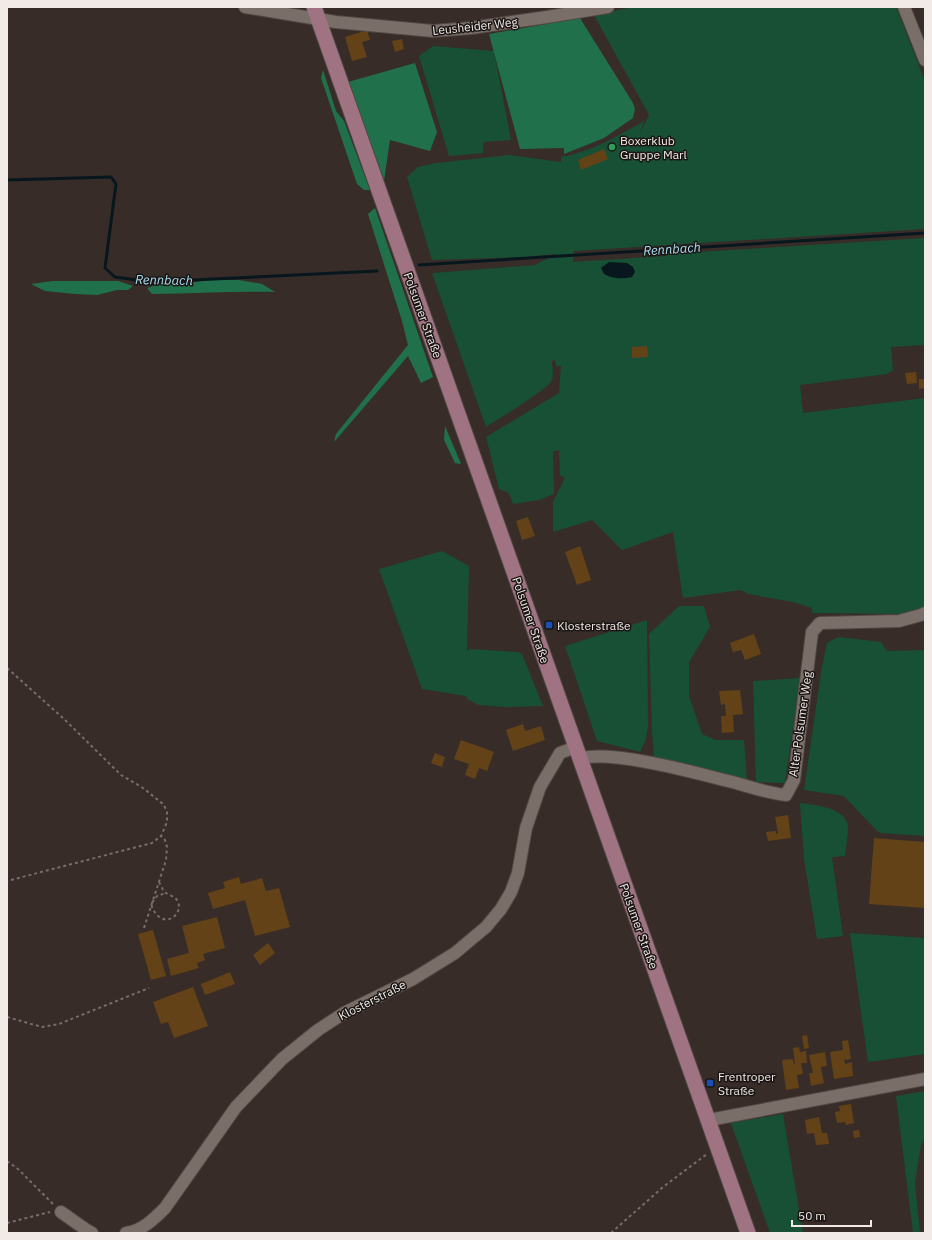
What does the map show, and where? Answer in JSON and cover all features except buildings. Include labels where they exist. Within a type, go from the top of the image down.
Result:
[{"type":"main road","name":"Polsumer Straße","points":[[316,13],[748,1233]]},
{"type":"street","name":"Leusheider Weg","points":[[245,7],[316,13],[336,22],[433,31],[471,28],[547,18],[608,7]]},
{"type":"street","points":[[904,7],[925,60]]},
{"type":"street","name":"Alter Polsumer Weg","points":[[578,753],[592,756],[643,761],[736,783],[771,794],[786,795],[794,780],[812,632],[820,624],[898,621],[925,613]]},
{"type":"street","name":"Klosterstraße","points":[[126,1233],[142,1228],[165,1208],[236,1107],[282,1059],[318,1030],[344,1013],[413,979],[455,953],[486,927],[501,909],[511,892],[518,873],[526,828],[540,787],[560,753],[578,753]]},
{"type":"street","points":[[709,1120],[925,1079]]},
{"type":"street","points":[[61,1212],[92,1233]]},
{"type":"path","points":[[7,668],[63,718],[121,774],[143,788],[163,804],[167,811],[167,822],[161,836],[152,843],[7,881]]},
{"type":"path","points":[[144,928],[166,860],[167,847],[165,840],[161,836]]},
{"type":"path","points":[[151,904],[154,912],[159,918],[167,920],[174,917],[179,910],[178,902],[174,896],[166,893],[159,882]]},
{"type":"path","points":[[151,904],[158,896],[166,893]]},
{"type":"path","points":[[7,1017],[42,1027],[59,1024],[149,988]]},
{"type":"path","points":[[611,1233],[663,1188],[718,1146]]},
{"type":"path","points":[[7,1161],[18,1169],[61,1212]]},
{"type":"path","points":[[7,1223],[49,1212],[61,1212]]},
{"type":"green space","points":[[633,7],[896,7],[925,81],[925,229],[574,251],[573,262],[665,256],[665,254],[925,238],[925,345],[891,347],[893,370],[887,374],[800,385],[803,413],[925,398],[925,606],[921,609],[906,614],[812,613],[812,608],[793,602],[748,594],[741,590],[683,598],[673,532],[622,550],[592,520],[553,532],[553,502],[565,478],[560,475],[559,450],[553,452],[554,494],[539,500],[513,504],[509,493],[499,489],[486,437],[559,393],[561,366],[556,366],[555,360],[552,361],[553,378],[549,384],[486,427],[432,273],[535,265],[556,254],[526,257],[432,260],[407,177],[418,167],[436,163],[509,155],[561,162],[561,157],[594,147],[614,138],[644,121],[640,133],[649,115],[594,15]]},
{"type":"green space","points":[[580,18],[633,103],[635,109],[633,118],[604,138],[564,154],[564,148],[520,149],[489,34]]},
{"type":"green space","points":[[433,46],[494,51],[511,140],[484,142],[483,153],[449,156],[419,56]]},
{"type":"green space","points":[[415,63],[437,132],[430,151],[390,140],[384,181],[348,82]]},
{"type":"green space","points":[[323,70],[336,111],[344,121],[370,190],[364,190],[357,184],[321,78]]},
{"type":"green space","points":[[375,208],[433,377],[421,383],[408,356],[334,442],[336,434],[408,345],[402,321],[368,214]]},
{"type":"green space","points":[[208,280],[239,280],[262,284],[275,292],[152,294],[147,288],[156,285],[183,284]]},
{"type":"green space","points":[[53,281],[118,281],[133,286],[128,290],[117,290],[97,295],[45,291],[31,284]]},
{"type":"green space","points":[[445,426],[461,464],[455,463],[444,440]]},
{"type":"green space","points":[[442,551],[469,566],[467,651],[470,649],[518,652],[522,654],[543,706],[506,707],[479,705],[467,699],[466,696],[422,689],[379,569]]},
{"type":"green space","points":[[679,606],[704,606],[710,627],[689,662],[689,696],[702,734],[716,740],[744,740],[747,781],[654,758],[649,634]]},
{"type":"green space","points":[[647,620],[648,726],[646,739],[640,752],[597,741],[565,646]]},
{"type":"green space","points":[[838,637],[881,642],[887,651],[925,650],[925,836],[881,833],[877,831],[844,796],[804,790],[822,666],[827,643]]},
{"type":"green space","points":[[800,678],[785,783],[756,782],[753,681]]},
{"type":"green space","points":[[800,803],[829,808],[842,815],[846,820],[848,830],[845,856],[832,857],[843,936],[817,939],[804,859]]},
{"type":"green space","points":[[850,933],[925,938],[925,1054],[868,1062]]},
{"type":"green space","points":[[925,1091],[925,1137],[921,1145],[915,1183],[920,1233],[913,1233],[896,1096]]},
{"type":"green space","points":[[783,1114],[803,1233],[770,1233],[731,1123]]},
{"type":"shaded area","points":[[609,262],[627,263],[633,267],[635,272],[632,277],[628,278],[607,276],[601,268]]},
{"type":"waterway","name":"Rennbach","points":[[7,180],[111,177],[116,184],[105,268],[115,277],[151,282],[377,271]]},
{"type":"waterway","name":"Rennbach","points":[[419,265],[925,233]]},
{"type":"place","name":"Boxerklub Gruppe Marl","points":[[612,147]]},
{"type":"place","name":"Klosterstraße","points":[[549,625]]},
{"type":"place","name":"Frentroper Straße","points":[[710,1083]]}]
